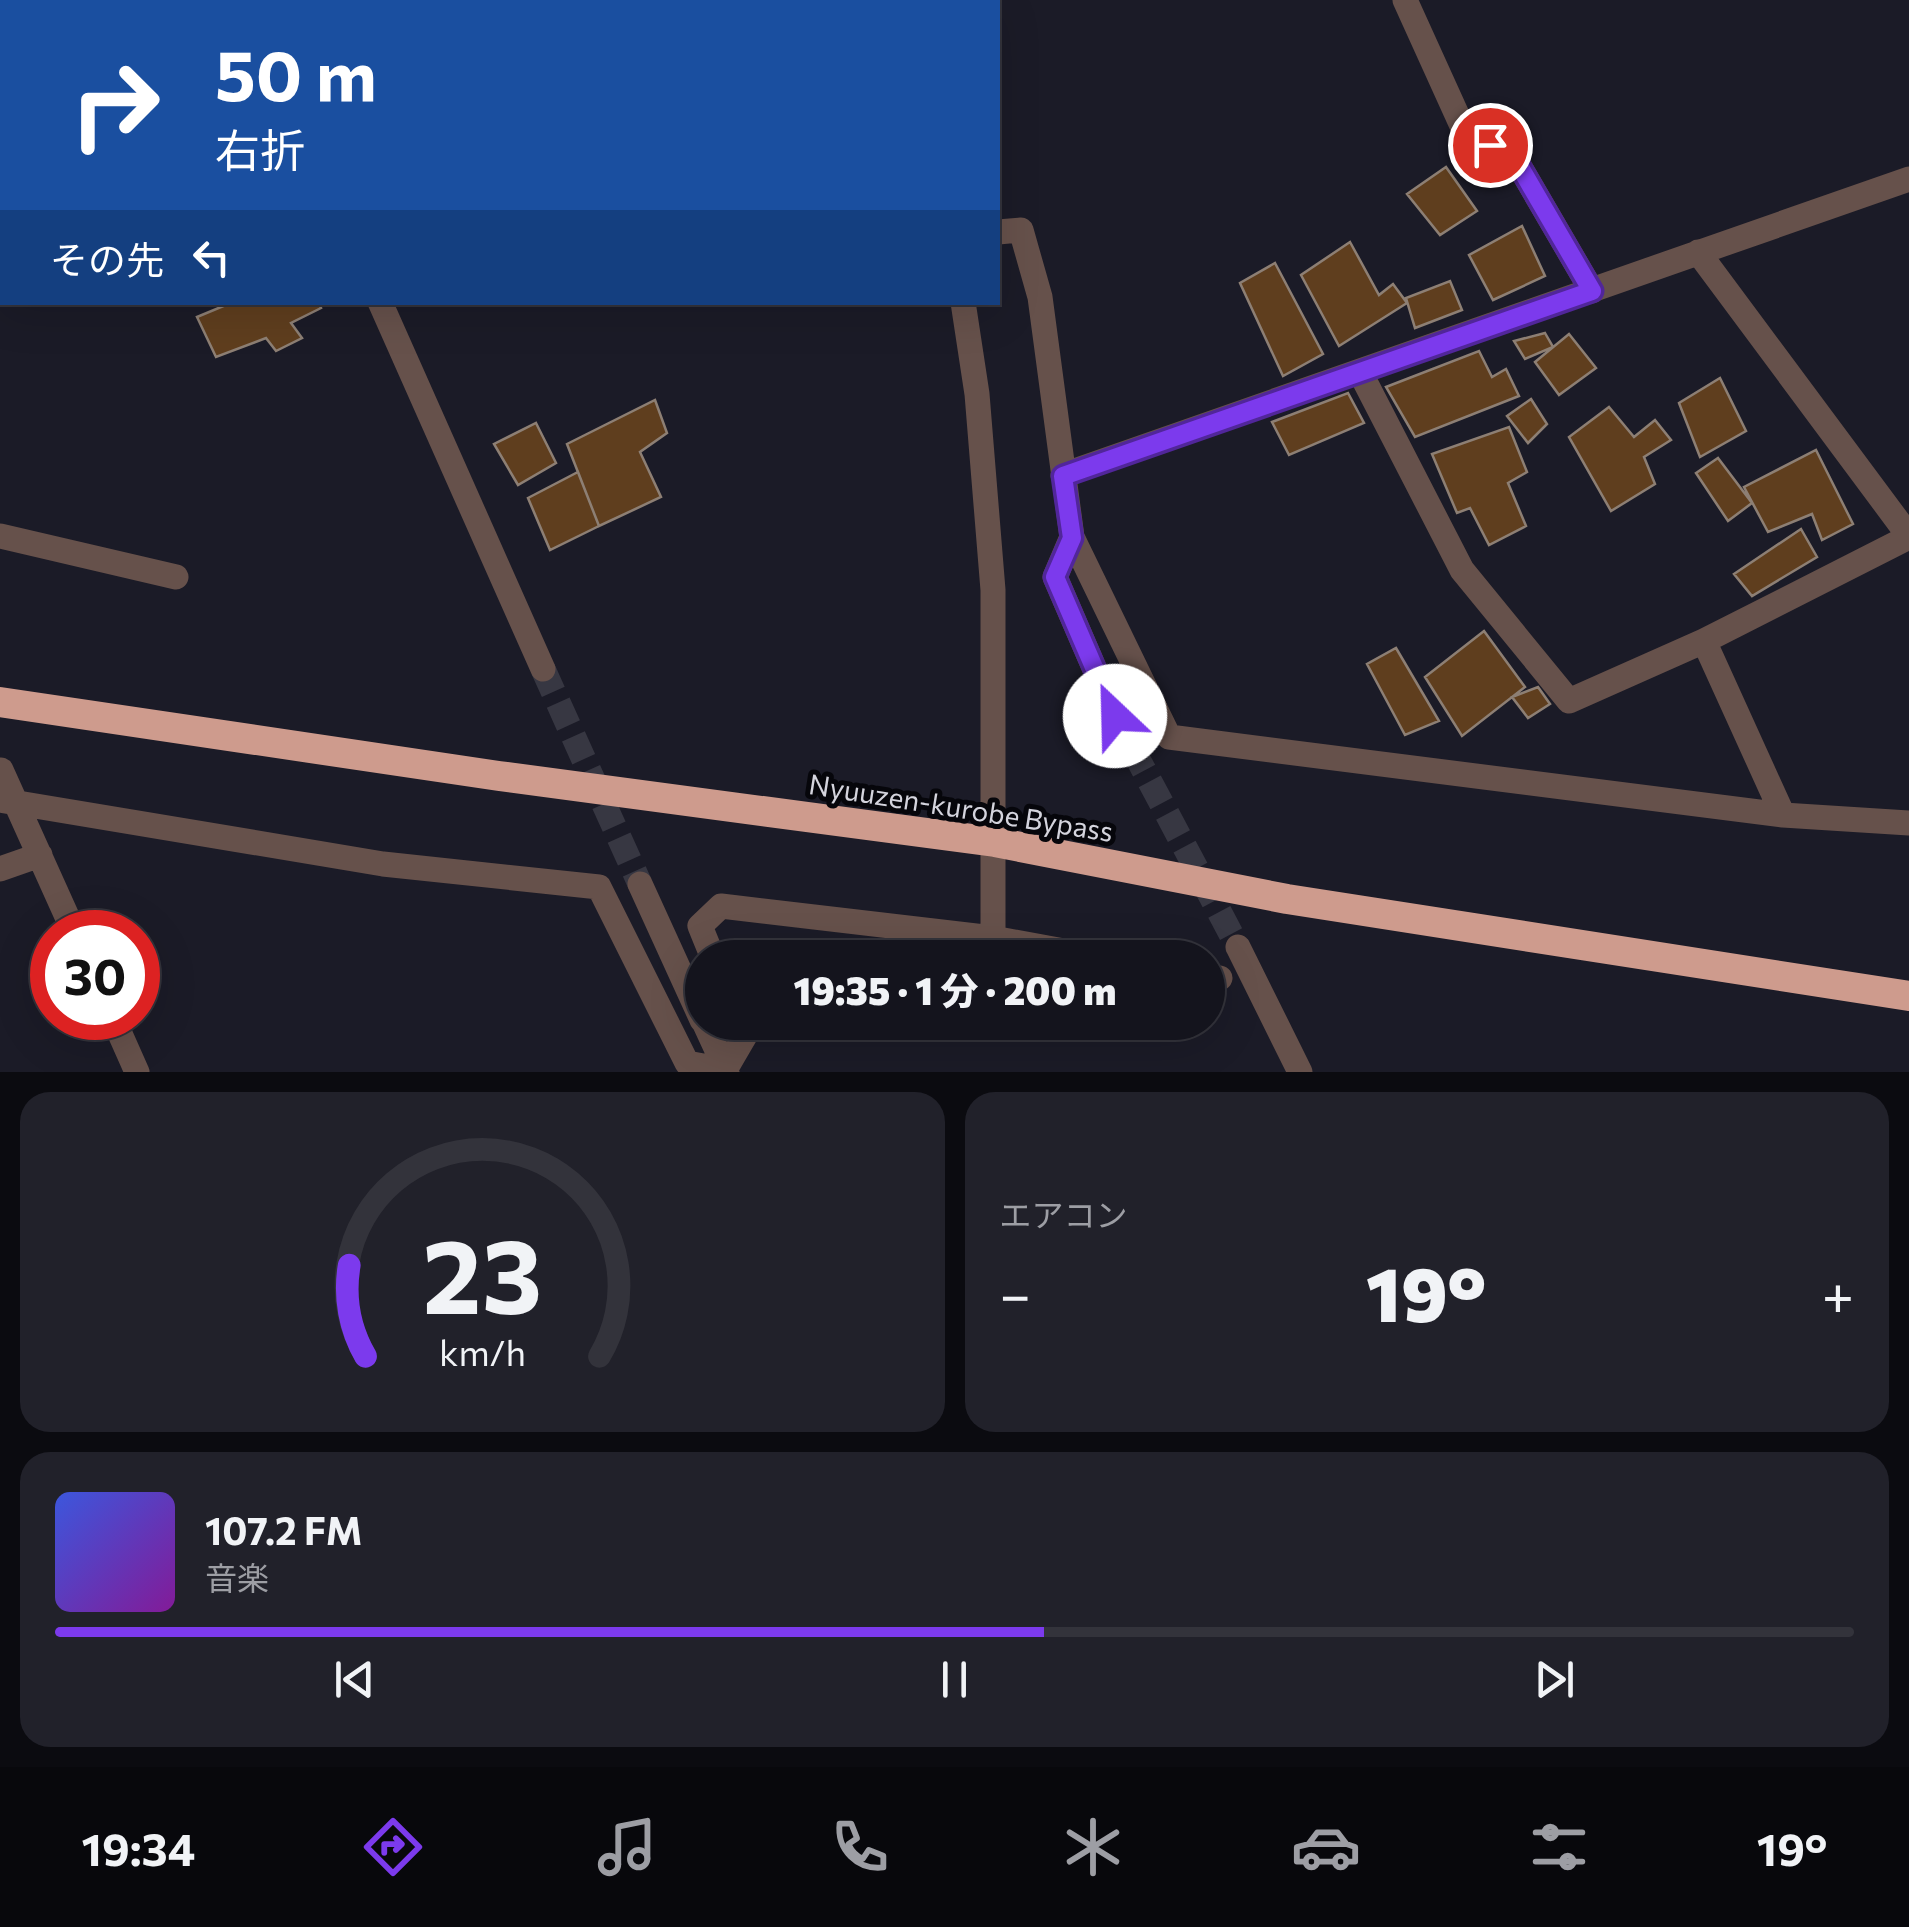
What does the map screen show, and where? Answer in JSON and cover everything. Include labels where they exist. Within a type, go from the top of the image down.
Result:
[{"type":"highway","name":"Nyuuzen-kurobe Bypass","points":[[0,702],[499,776],[996,842],[1287,899],[1909,996]]},
{"type":"street","points":[[1405,0],[1463,128],[1517,162],[1592,291]]},
{"type":"street","points":[[1063,476],[1909,179]]},
{"type":"street","points":[[1000,232],[1021,230],[1040,297],[1072,538],[1169,736],[1783,814],[1909,824]]},
{"type":"street","points":[[1360,372],[1462,570],[1568,702],[1704,640],[1909,536],[1698,252]]},
{"type":"street","points":[[381,305],[543,668]]},
{"type":"street","points":[[963,305],[977,394],[994,590],[994,938]]},
{"type":"street","points":[[0,536],[176,577]]},
{"type":"street","points":[[1072,538],[1055,577],[1115,716]]},
{"type":"street","points":[[1704,640],[1783,814]]},
{"type":"street","points":[[2,770],[8,802],[40,855],[64,910]]},
{"type":"street","points":[[8,802],[383,864],[599,887],[687,1063],[726,1071]]},
{"type":"street","points":[[0,869],[40,855]]},
{"type":"street","points":[[640,884],[685,982]]},
{"type":"street","points":[[706,940],[700,926],[721,906],[1005,940]]},
{"type":"street","points":[[1238,947],[1300,1072]]},
{"type":"street","points":[[122,1040],[137,1072]]},
{"type":"street","points":[[712,1040],[726,1071]]},
{"type":"street","points":[[726,1071],[743,1040]]},
{"type":"building","points":[[1446,167],[1477,211],[1440,235],[1407,194]]},
{"type":"building","points":[[1522,226],[1545,276],[1493,300],[1469,255]]},
{"type":"building","points":[[1350,242],[1379,295],[1393,284],[1407,303],[1339,346],[1301,275]]},
{"type":"building","points":[[1275,263],[1323,354],[1283,376],[1240,283]]},
{"type":"building","points":[[1450,281],[1462,310],[1415,328],[1406,298]]},
{"type":"building","points":[[226,305],[321,308],[291,323],[302,338],[276,351],[266,338],[216,357],[197,317]]},
{"type":"building","points":[[1545,333],[1553,347],[1525,359],[1514,341]]},
{"type":"building","points":[[1569,334],[1596,368],[1559,395],[1535,362]]},
{"type":"building","points":[[1479,351],[1492,377],[1506,369],[1519,396],[1415,437],[1386,387]]},
{"type":"building","points":[[1720,378],[1746,431],[1700,457],[1679,403]]},
{"type":"building","points":[[1348,393],[1364,423],[1289,455],[1272,422]]},
{"type":"building","points":[[1531,399],[1547,424],[1528,443],[1507,416]]},
{"type":"building","points":[[655,400],[667,433],[640,452],[661,497],[599,526],[567,444]]},
{"type":"building","points":[[1609,407],[1634,437],[1655,420],[1671,440],[1644,457],[1655,484],[1611,511],[1569,437]]},
{"type":"building","points":[[536,423],[556,463],[518,485],[494,444]]},
{"type":"building","points":[[1509,427],[1527,472],[1508,483],[1526,526],[1489,545],[1470,508],[1457,513],[1432,454]]},
{"type":"building","points":[[1816,450],[1853,524],[1822,540],[1812,514],[1768,532],[1744,487]]},
{"type":"building","points":[[1718,458],[1752,503],[1728,521],[1696,473]]},
{"type":"building","points":[[578,472],[599,526],[550,550],[528,498]]},
{"type":"building","points":[[1801,529],[1817,557],[1752,596],[1734,574]]},
{"type":"building","points":[[1484,631],[1525,687],[1462,736],[1425,677]]},
{"type":"building","points":[[1396,648],[1439,721],[1405,735],[1367,664]]},
{"type":"building","points":[[1538,687],[1550,704],[1528,718],[1512,697]]},
{"type":"tunnel","points":[[543,669],[640,884]]},
{"type":"tunnel","points":[[1115,716],[1238,947]]},
{"type":"route","points":[[1115,716],[1055,577],[1072,538],[1063,476],[1592,291],[1517,162],[1490,145]]}]
